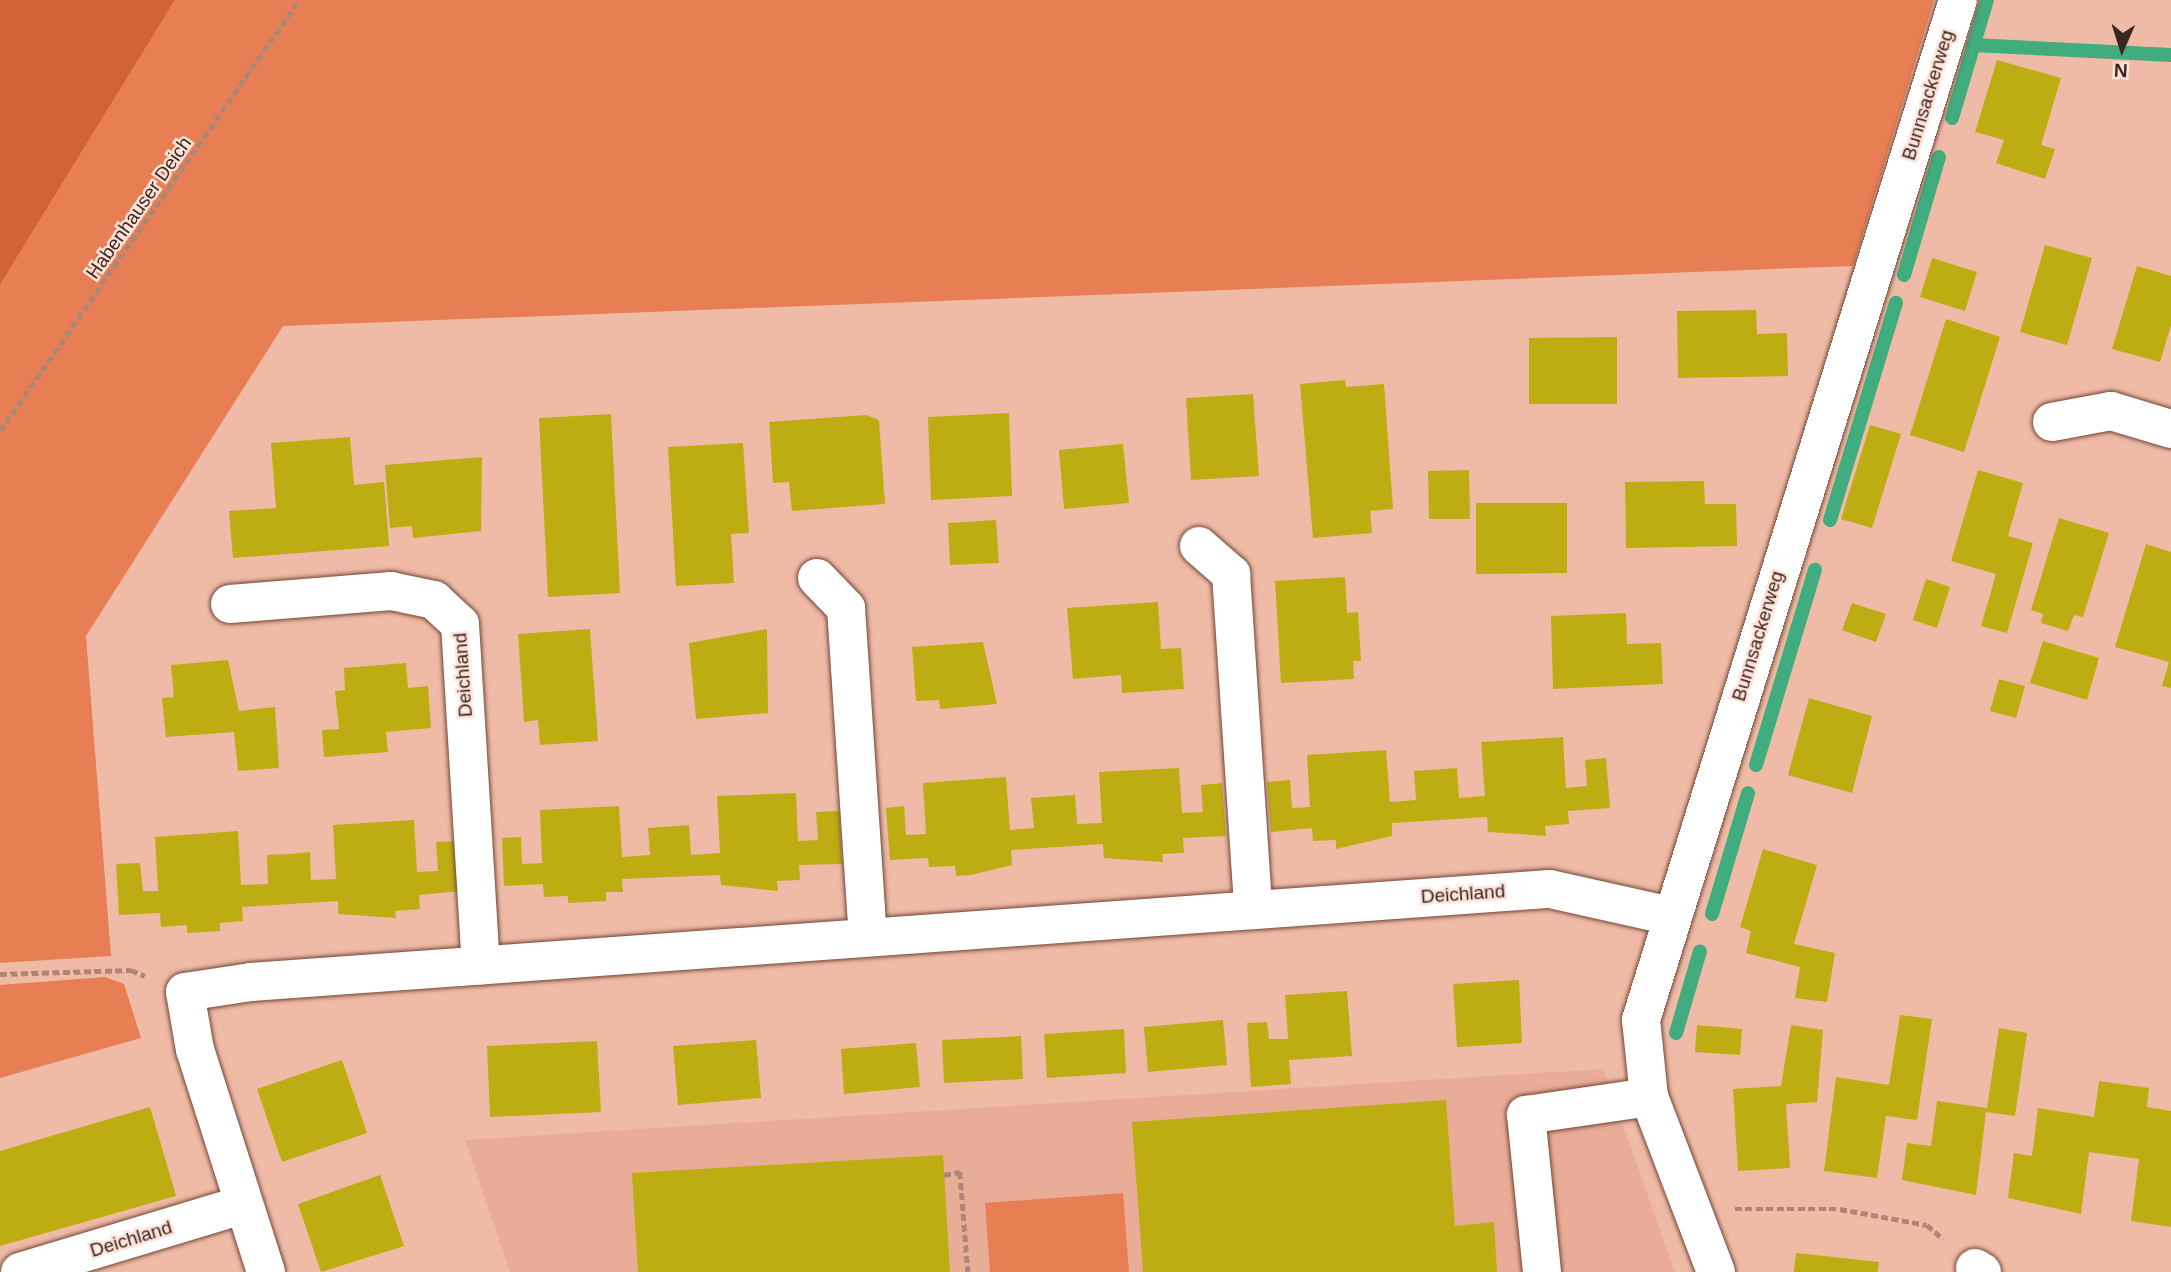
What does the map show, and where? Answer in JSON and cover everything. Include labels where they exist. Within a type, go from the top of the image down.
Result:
[{"type":"street","name":"Bunnsackerweg","points":[[1716,1272],[1649,1097],[1642,1020],[1671,916],[1958,0]]},
{"type":"street","points":[[2052,422],[2111,411],[2171,429]]},
{"type":"street","points":[[1199,546],[1231,574],[1253,908]]},
{"type":"street","points":[[817,578],[846,607],[868,936]]},
{"type":"street","name":"Deichland","points":[[230,604],[391,591],[434,600],[460,624],[481,965]]},
{"type":"street","name":"Deichland","points":[[185,992],[481,965],[1253,908],[1550,889],[1671,916]]},
{"type":"street","points":[[185,992],[195,1050],[242,1205],[266,1272]]},
{"type":"street","points":[[1542,1272],[1526,1115],[1649,1097]]},
{"type":"street","name":"Deichland","points":[[20,1272],[242,1205]]},
{"type":"path","name":"Habenhauser Deich","points":[[0,431],[299,0]]},
{"type":"path","points":[[0,974],[131,970],[185,992]]},
{"type":"path","points":[[944,1175],[960,1172],[968,1272]]},
{"type":"path","points":[[1696,1220],[1750,1205],[1852,1212],[1927,1225],[1978,1270]]},
{"type":"shaded area","points":[[0,0],[175,0],[0,285]]},
{"type":"shaded area","points":[[175,0],[1934,0],[1853,266],[283,326],[86,636],[111,956],[0,963],[0,285]]},
{"type":"shaded area","points":[[105,977],[124,984],[141,1038],[0,1078],[0,985]]},
{"type":"shaded area","points":[[1603,1069],[1675,1272],[510,1272],[465,1140]]},
{"type":"shaded area","points":[[1123,1193],[1129,1272],[990,1272],[985,1203]]},
{"type":"building","points":[[1997,60],[2061,78],[2041,145],[2055,149],[2045,179],[1996,163],[2004,140],[1975,132]]},
{"type":"building","points":[[2045,245],[2092,258],[2067,345],[2020,332]]},
{"type":"building","points":[[1932,258],[1977,272],[1965,311],[1920,297]]},
{"type":"building","points":[[2137,266],[2171,276],[2171,325],[2160,362],[2112,349]]},
{"type":"building","points":[[1756,310],[1757,334],[1787,333],[1788,376],[1678,378],[1677,311]]},
{"type":"building","points":[[1946,319],[2000,337],[1964,452],[1910,435]]},
{"type":"building","points":[[1617,337],[1617,404],[1529,404],[1529,338]]},
{"type":"building","points":[[1345,380],[1346,387],[1384,384],[1393,509],[1370,511],[1372,533],[1313,538],[1300,384]]},
{"type":"building","points":[[1253,394],[1259,476],[1191,480],[1186,398]]},
{"type":"building","points":[[1009,413],[1012,496],[931,500],[928,417]]},
{"type":"building","points":[[611,414],[620,593],[548,597],[539,418]]},
{"type":"building","points":[[866,415],[879,420],[885,504],[792,511],[789,482],[773,483],[769,422]]},
{"type":"building","points":[[1870,425],[1901,434],[1872,528],[1841,519]]},
{"type":"building","points":[[350,437],[354,485],[384,482],[389,546],[233,558],[229,511],[276,508],[271,443]]},
{"type":"building","points":[[743,443],[749,533],[731,534],[734,583],[676,586],[668,447]]},
{"type":"building","points":[[1123,444],[1129,503],[1064,509],[1059,450]]},
{"type":"building","points":[[482,457],[481,531],[413,538],[412,526],[390,528],[385,465]]},
{"type":"building","points":[[1469,470],[1470,519],[1429,519],[1428,471]]},
{"type":"building","points":[[1978,470],[2023,483],[2008,536],[2033,543],[2007,633],[1981,626],[1996,574],[1951,561]]},
{"type":"building","points":[[1704,481],[1705,504],[1736,504],[1737,546],[1626,548],[1625,482]]},
{"type":"building","points":[[1476,503],[1567,503],[1567,573],[1476,574]]},
{"type":"building","points":[[2059,518],[2109,533],[2083,617],[2074,615],[2068,631],[2041,623],[2043,614],[2031,610]]},
{"type":"building","points":[[996,520],[999,563],[950,565],[948,523]]},
{"type":"building","points":[[2146,544],[2171,552],[2171,688],[2162,686],[2169,662],[2115,647]]},
{"type":"building","points":[[1345,577],[1347,613],[1358,612],[1361,661],[1353,661],[1354,679],[1281,683],[1275,581]]},
{"type":"building","points":[[1926,579],[1950,587],[1937,628],[1913,620]]},
{"type":"building","points":[[1158,602],[1161,649],[1181,648],[1184,689],[1122,693],[1121,675],[1073,679],[1067,608]]},
{"type":"building","points":[[1852,603],[1886,614],[1876,642],[1842,630]]},
{"type":"building","points":[[1626,613],[1627,644],[1661,643],[1663,684],[1553,689],[1551,616]]},
{"type":"building","points":[[590,629],[598,741],[540,745],[538,720],[524,722],[518,634]]},
{"type":"building","points":[[767,629],[768,713],[696,719],[689,643]]},
{"type":"building","points":[[2043,641],[2099,658],[2087,700],[2030,683]]},
{"type":"building","points":[[983,642],[997,704],[940,709],[939,700],[916,701],[912,647]]},
{"type":"building","points":[[228,660],[239,711],[275,707],[279,768],[238,771],[234,732],[166,737],[162,698],[174,697],[171,665]]},
{"type":"building","points":[[406,663],[408,688],[428,686],[431,728],[386,732],[388,752],[324,757],[322,730],[339,729],[335,691],[345,690],[344,668]]},
{"type":"building","points":[[1999,679],[2025,686],[2016,718],[1990,711]]},
{"type":"building","points":[[1809,698],[1872,716],[1852,793],[1788,775]]},
{"type":"building","points":[[1563,737],[1566,788],[1587,786],[1585,760],[1606,758],[1610,808],[1568,811],[1569,824],[1545,826],[1546,836],[1488,832],[1487,817],[1392,823],[1392,836],[1336,849],[1336,840],[1313,841],[1312,828],[1271,832],[1267,782],[1290,780],[1292,808],[1310,807],[1307,755],[1386,750],[1390,802],[1416,800],[1414,771],[1457,768],[1459,798],[1485,796],[1481,742]]},
{"type":"building","points":[[1179,768],[1182,813],[1203,812],[1201,785],[1222,783],[1226,836],[1183,838],[1184,853],[1162,854],[1163,862],[1104,858],[1103,844],[1011,850],[1012,865],[971,875],[956,876],[955,866],[929,867],[928,858],[890,860],[886,808],[904,806],[906,835],[926,834],[923,783],[1006,777],[1010,830],[1034,828],[1031,798],[1075,795],[1077,824],[1102,823],[1099,772]]},
{"type":"building","points":[[796,793],[798,841],[818,840],[816,812],[839,811],[842,864],[799,865],[800,880],[777,881],[778,891],[721,885],[720,875],[622,879],[623,892],[606,892],[606,901],[568,903],[568,896],[544,897],[543,884],[504,886],[502,838],[521,837],[522,864],[542,863],[540,810],[619,806],[622,857],[650,855],[648,828],[689,825],[691,855],[720,853],[717,796]]},
{"type":"building","points":[[414,820],[417,872],[438,871],[436,842],[458,841],[461,891],[419,895],[420,909],[395,911],[396,918],[338,914],[338,901],[242,907],[243,921],[220,923],[220,931],[187,933],[187,925],[161,927],[160,913],[119,915],[116,864],[140,863],[143,891],[158,891],[155,837],[238,831],[241,885],[268,884],[267,855],[310,852],[311,880],[336,879],[333,825]]},
{"type":"building","points":[[1763,849],[1817,865],[1794,944],[1835,953],[1827,1002],[1795,998],[1800,967],[1746,953],[1751,931],[1740,927]]},
{"type":"building","points":[[1519,980],[1522,1043],[1457,1047],[1453,984]]},
{"type":"building","points":[[1347,991],[1352,1056],[1289,1060],[1291,1084],[1251,1087],[1247,1023],[1267,1022],[1269,1039],[1288,1039],[1285,995]]},
{"type":"building","points":[[1900,1015],[1932,1019],[1917,1120],[1886,1116],[1877,1178],[1824,1171],[1836,1077],[1889,1085]]},
{"type":"building","points":[[1223,1020],[1227,1065],[1148,1072],[1144,1027]]},
{"type":"building","points":[[1697,1025],[1742,1029],[1740,1055],[1695,1052]]},
{"type":"building","points":[[1791,1025],[1823,1030],[1817,1102],[1786,1104],[1790,1168],[1738,1171],[1733,1089],[1781,1086]]},
{"type":"building","points":[[1999,1028],[2027,1033],[2015,1116],[1986,1112],[1976,1195],[1902,1180],[1907,1143],[1931,1146],[1937,1101],[1987,1108]]},
{"type":"building","points":[[1124,1029],[1126,1073],[1047,1078],[1044,1034]]},
{"type":"building","points":[[1021,1036],[1023,1079],[944,1083],[942,1040]]},
{"type":"building","points":[[756,1040],[761,1098],[678,1105],[673,1046]]},
{"type":"building","points":[[597,1041],[601,1112],[490,1117],[487,1046]]},
{"type":"building","points":[[916,1043],[920,1087],[844,1094],[841,1049]]},
{"type":"building","points":[[342,1060],[367,1133],[282,1162],[257,1089]]},
{"type":"building","points":[[2099,1081],[2149,1088],[2147,1107],[2171,1111],[2171,1227],[2131,1221],[2139,1159],[2089,1152],[2081,1214],[2008,1198],[2014,1153],[2032,1156],[2038,1108],[2094,1117]]},
{"type":"building","points":[[1446,1100],[1455,1226],[1494,1222],[1497,1272],[1143,1272],[1132,1122]]},
{"type":"building","points":[[150,1107],[176,1196],[0,1246],[0,1151]]},
{"type":"building","points":[[943,1155],[950,1272],[638,1272],[632,1173]]},
{"type":"building","points":[[380,1175],[404,1246],[321,1272],[298,1204]]},
{"type":"building","points":[[1796,1253],[1879,1262],[1878,1272],[1794,1272]]},
{"type":"waterway","points":[[1952,118],[1987,0]]},
{"type":"waterway","points":[[1973,45],[2171,55]]},
{"type":"waterway","points":[[1904,275],[1939,157]]},
{"type":"waterway","points":[[1830,520],[1896,303]]},
{"type":"waterway","points":[[1756,765],[1815,570]]},
{"type":"waterway","points":[[1712,914],[1748,793]]},
{"type":"waterway","points":[[1676,1033],[1700,951]]}]
